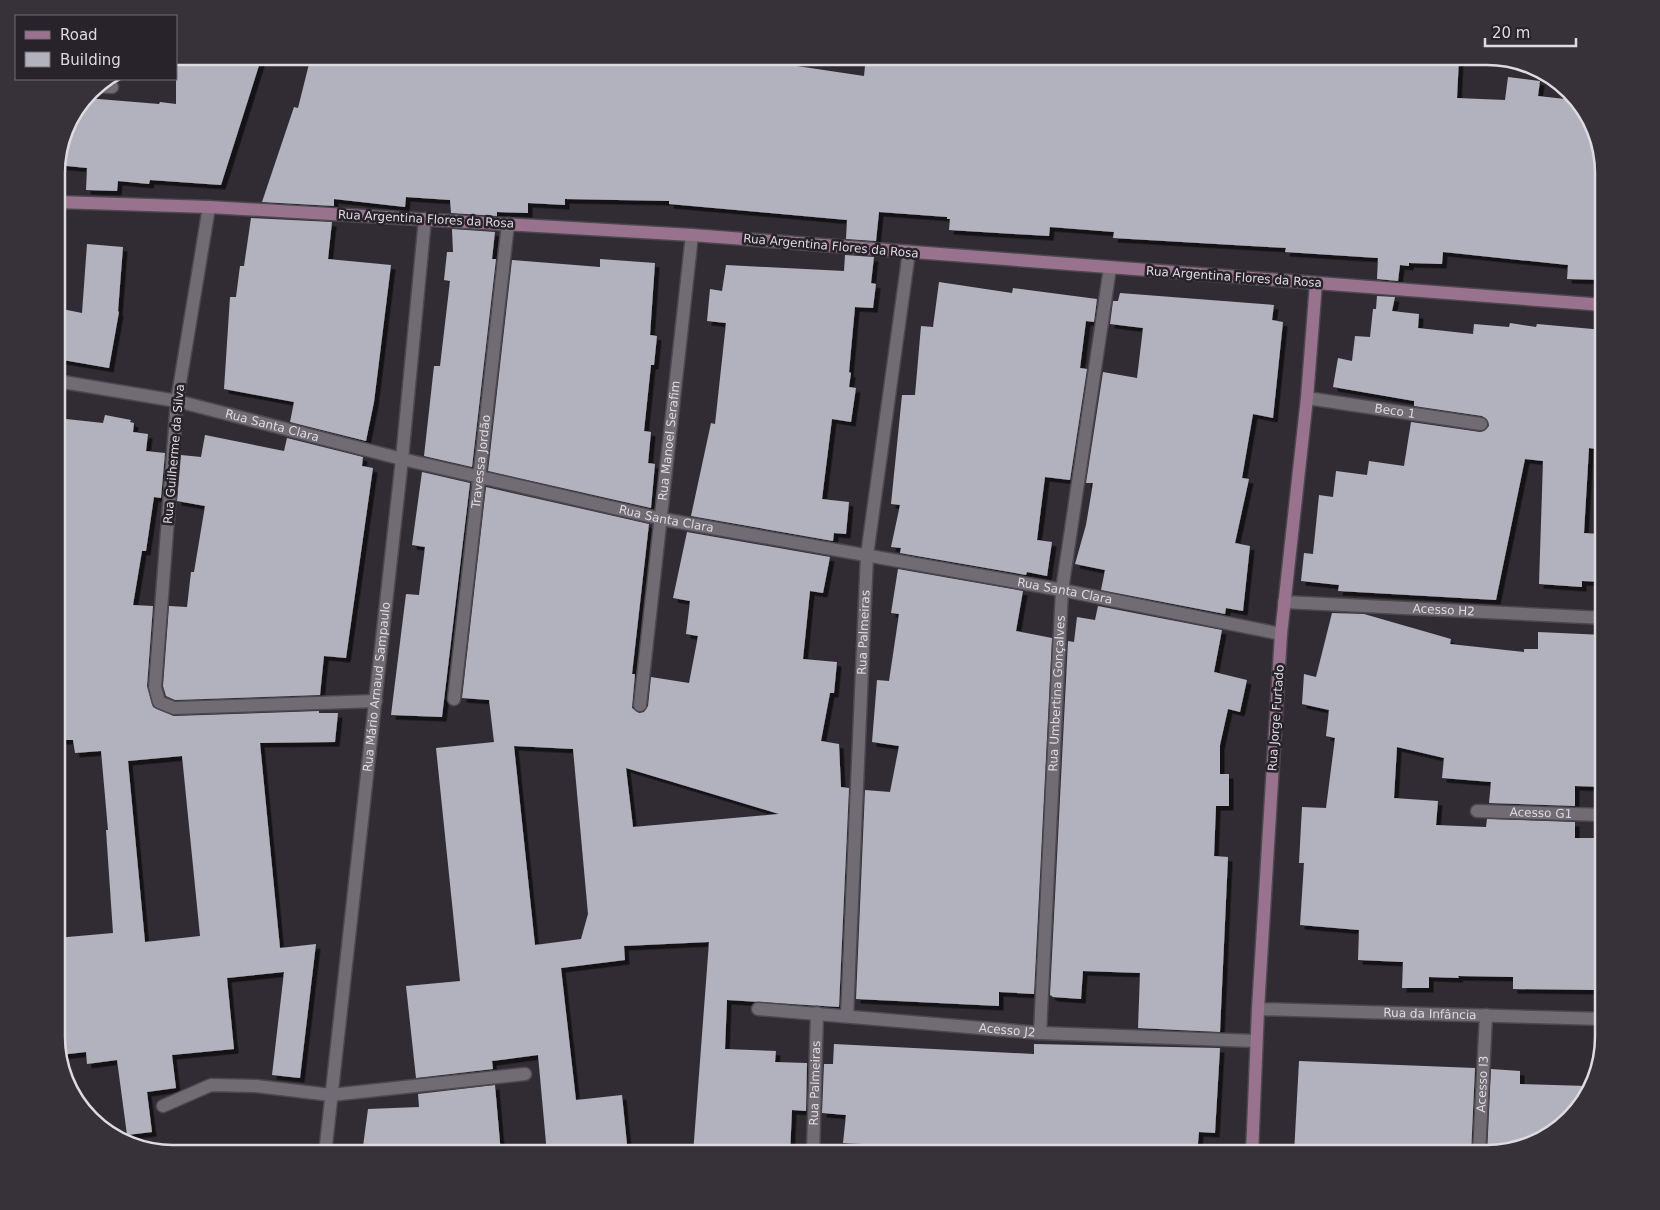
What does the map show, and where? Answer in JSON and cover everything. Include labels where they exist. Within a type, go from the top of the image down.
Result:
[{"type":"street","name":"Rua Argentina Flores da Rosa","points":[[65,202],[209,207],[692,235],[1595,304]]},
{"type":"street","name":"Rua Guilherme da Silva","points":[[209,207],[177,401],[155,686],[159,702],[174,708],[376,701]]},
{"type":"street","name":"Rua Mário Arnaud Sampaulo","points":[[327,1145],[402,459],[425,219]]},
{"type":"street","name":"Travessa Jordão","points":[[454,698],[481,477],[508,224]]},
{"type":"street","name":"Rua Manoel Serafim","points":[[640,705],[692,235]]},
{"type":"street","name":"Rua Palmeiras","points":[[847,1016],[867,555],[910,252]]},
{"type":"street","name":"Rua Umbertina Gonçalves","points":[[1040,1032],[1062,590],[1110,268]]},
{"type":"street","name":"Rua Jorge Furtado","points":[[1252,1145],[1256,1042],[1281,634],[1308,398],[1316,283]]},
{"type":"street","name":"Rua Santa Clara","points":[[65,382],[177,401],[402,459],[662,518],[1062,590],[1281,634]]},
{"type":"street","name":"Beco 1","points":[[1308,398],[1481,424]]},
{"type":"street","name":"Acesso H2","points":[[1284,602],[1595,618]]},
{"type":"street","name":"Acesso G1","points":[[1477,811],[1595,815]]},
{"type":"street","name":"Acesso J2","points":[[758,1008],[1040,1032],[1256,1042]]},
{"type":"street","name":"Rua da Infância","points":[[1258,1009],[1595,1019]]},
{"type":"street","name":"Rua Palmeiras","points":[[813,1145],[817,1013]]},
{"type":"street","name":"Acesso I3","points":[[1479,1145],[1486,1015]]},
{"type":"street","points":[[163,1106],[211,1085],[256,1086],[331,1095],[525,1074]]},
{"type":"building","points":[[178,65],[259,65],[221,185],[150,180],[149,184],[118,181],[117,191],[86,190],[87,168],[65,166],[67,152],[76,125],[95,99],[176,104]]},
{"type":"building","points":[[309,65],[790,65],[864,76],[865,65],[1459,65],[1457,98],[1505,100],[1508,77],[1540,81],[1538,96],[1565,99],[1581,119],[1589,138],[1594,159],[1595,280],[1567,279],[1568,265],[1443,252],[1442,264],[1409,263],[1409,266],[1400,265],[1398,281],[1377,279],[1378,258],[1285,252],[1286,248],[1113,238],[1114,232],[1050,227],[1049,236],[949,230],[950,219],[947,219],[947,217],[879,212],[876,241],[846,239],[847,220],[669,204],[669,201],[565,199],[565,205],[528,203],[528,213],[497,212],[497,216],[451,213],[450,200],[406,197],[405,207],[334,199],[334,206],[262,202],[294,107],[298,108]]},
{"type":"building","points":[[251,218],[332,222],[328,259],[391,265],[374,402],[366,441],[290,422],[294,402],[224,389],[230,297],[236,297],[240,266],[244,266]]},
{"type":"building","points":[[452,229],[495,232],[492,259],[496,259],[472,467],[424,456],[434,366],[440,366],[450,281],[444,280],[447,252],[453,252]]},
{"type":"building","points":[[87,244],[123,247],[119,312],[109,368],[65,360],[65,310],[82,313]]},
{"type":"building","points":[[845,255],[874,257],[871,283],[876,284],[873,308],[855,307],[849,387],[856,388],[851,422],[832,419],[822,499],[849,502],[846,534],[834,533],[833,541],[691,516],[711,423],[715,424],[726,323],[707,321],[710,289],[722,291],[726,265],[844,271]]},
{"type":"building","points":[[600,259],[655,263],[650,335],[657,336],[654,365],[651,365],[644,431],[651,432],[648,463],[655,464],[651,508],[488,471],[512,260],[600,267]]},
{"type":"building","points":[[939,282],[1012,293],[1013,288],[1097,299],[1094,322],[1086,321],[1080,368],[1087,369],[1070,480],[1045,477],[1037,540],[1052,542],[1047,576],[1027,572],[1026,575],[900,553],[901,548],[891,547],[900,505],[891,504],[902,395],[915,395],[921,326],[933,327]]},
{"type":"building","points":[[1120,293],[1274,305],[1272,320],[1283,322],[1273,418],[1253,414],[1242,478],[1249,479],[1235,543],[1250,546],[1243,611],[1226,608],[1225,614],[1101,590],[1105,570],[1075,564],[1086,525],[1093,483],[1086,483],[1103,372],[1137,378],[1143,328],[1110,324],[1113,301],[1118,301]]},
{"type":"building","points":[[1377,296],[1395,297],[1392,311],[1419,314],[1418,328],[1473,334],[1474,324],[1509,327],[1510,323],[1536,327],[1537,324],[1595,329],[1595,449],[1589,448],[1584,533],[1595,534],[1595,582],[1582,581],[1582,587],[1539,584],[1543,461],[1525,459],[1496,600],[1338,591],[1339,585],[1301,581],[1304,553],[1313,554],[1319,495],[1333,497],[1336,471],[1367,475],[1369,461],[1404,466],[1411,422],[1480,432],[1489,426],[1488,421],[1482,416],[1414,406],[1414,401],[1333,387],[1338,358],[1352,361],[1355,336],[1370,337],[1373,309],[1376,309]]},
{"type":"building","points":[[105,415],[131,420],[130,422],[134,423],[133,432],[148,434],[146,451],[165,453],[161,498],[154,497],[146,551],[142,551],[133,605],[153,606],[147,686],[153,707],[174,716],[319,711],[319,713],[338,713],[335,742],[260,743],[280,948],[316,944],[300,1078],[272,1075],[284,972],[227,978],[234,1049],[172,1055],[176,1088],[147,1092],[152,1132],[127,1135],[117,1060],[87,1064],[86,1052],[66,1054],[65,1044],[65,937],[113,933],[106,830],[108,830],[101,751],[75,753],[73,740],[65,740],[65,419],[103,423]],"holes":[[[182,756],[200,936],[145,942],[128,761]]]},
{"type":"building","points":[[205,435],[284,451],[287,438],[363,457],[362,466],[373,468],[346,658],[324,656],[320,695],[175,700],[166,696],[163,686],[169,606],[187,607],[191,572],[194,572],[205,506],[177,501],[181,455],[201,457]]},
{"type":"building","points":[[422,472],[470,483],[442,717],[391,715],[406,594],[419,595],[425,547],[412,545]]},
{"type":"building","points":[[486,487],[649,524],[632,674],[635,674],[632,708],[639,713],[644,712],[648,706],[651,677],[689,683],[698,636],[686,634],[690,601],[673,598],[687,532],[830,557],[823,593],[810,591],[803,659],[837,662],[834,693],[830,693],[821,741],[839,744],[841,787],[849,788],[839,1007],[727,1000],[725,1049],[776,1051],[775,1062],[807,1063],[806,1111],[792,1110],[790,1145],[694,1145],[709,942],[624,946],[625,960],[561,968],[576,1100],[622,1095],[627,1145],[546,1145],[538,1055],[492,1061],[493,1069],[416,1078],[406,986],[460,981],[436,748],[494,742],[489,700],[462,698]],"holes":[[[514,746],[573,749],[588,914],[581,939],[535,945]],[[626,768],[779,814],[633,827]]]},
{"type":"building","points":[[898,569],[1023,591],[1016,631],[1052,638],[1034,994],[999,992],[999,1006],[856,999],[865,790],[890,792],[899,746],[872,742],[877,680],[889,681],[899,614],[891,613]]},
{"type":"building","points":[[1098,606],[1222,630],[1214,672],[1247,680],[1240,712],[1228,709],[1220,745],[1220,774],[1229,774],[1229,806],[1216,806],[1214,856],[1228,857],[1220,1032],[1138,1028],[1140,973],[1083,971],[1081,999],[1053,997],[1050,995],[1068,641],[1074,642],[1077,617],[1095,620]]},
{"type":"building","points":[[1332,613],[1364,614],[1451,639],[1450,644],[1524,652],[1524,649],[1538,649],[1538,632],[1595,635],[1595,787],[1575,786],[1575,806],[1489,803],[1491,782],[1442,778],[1444,758],[1397,747],[1394,798],[1438,801],[1436,825],[1486,827],[1487,819],[1575,822],[1575,838],[1595,838],[1595,990],[1513,989],[1513,977],[1458,976],[1459,978],[1429,977],[1429,988],[1402,988],[1403,962],[1358,960],[1359,930],[1300,925],[1304,863],[1299,863],[1302,807],[1326,808],[1335,738],[1326,736],[1329,710],[1302,704],[1304,674],[1316,677]]},
{"type":"building","points":[[834,1044],[1034,1054],[1034,1044],[1220,1048],[1215,1133],[1199,1132],[1198,1145],[862,1145],[843,1143],[846,1115],[822,1113],[824,1064],[833,1064]]},
{"type":"building","points":[[1299,1061],[1475,1068],[1471,1145],[1294,1145]]},
{"type":"building","points":[[1491,1069],[1520,1071],[1520,1084],[1584,1086],[1573,1103],[1547,1127],[1522,1139],[1508,1143],[1487,1145]]},
{"type":"building","points":[[495,1085],[500,1145],[363,1145],[368,1109],[419,1107],[418,1094]]}]
